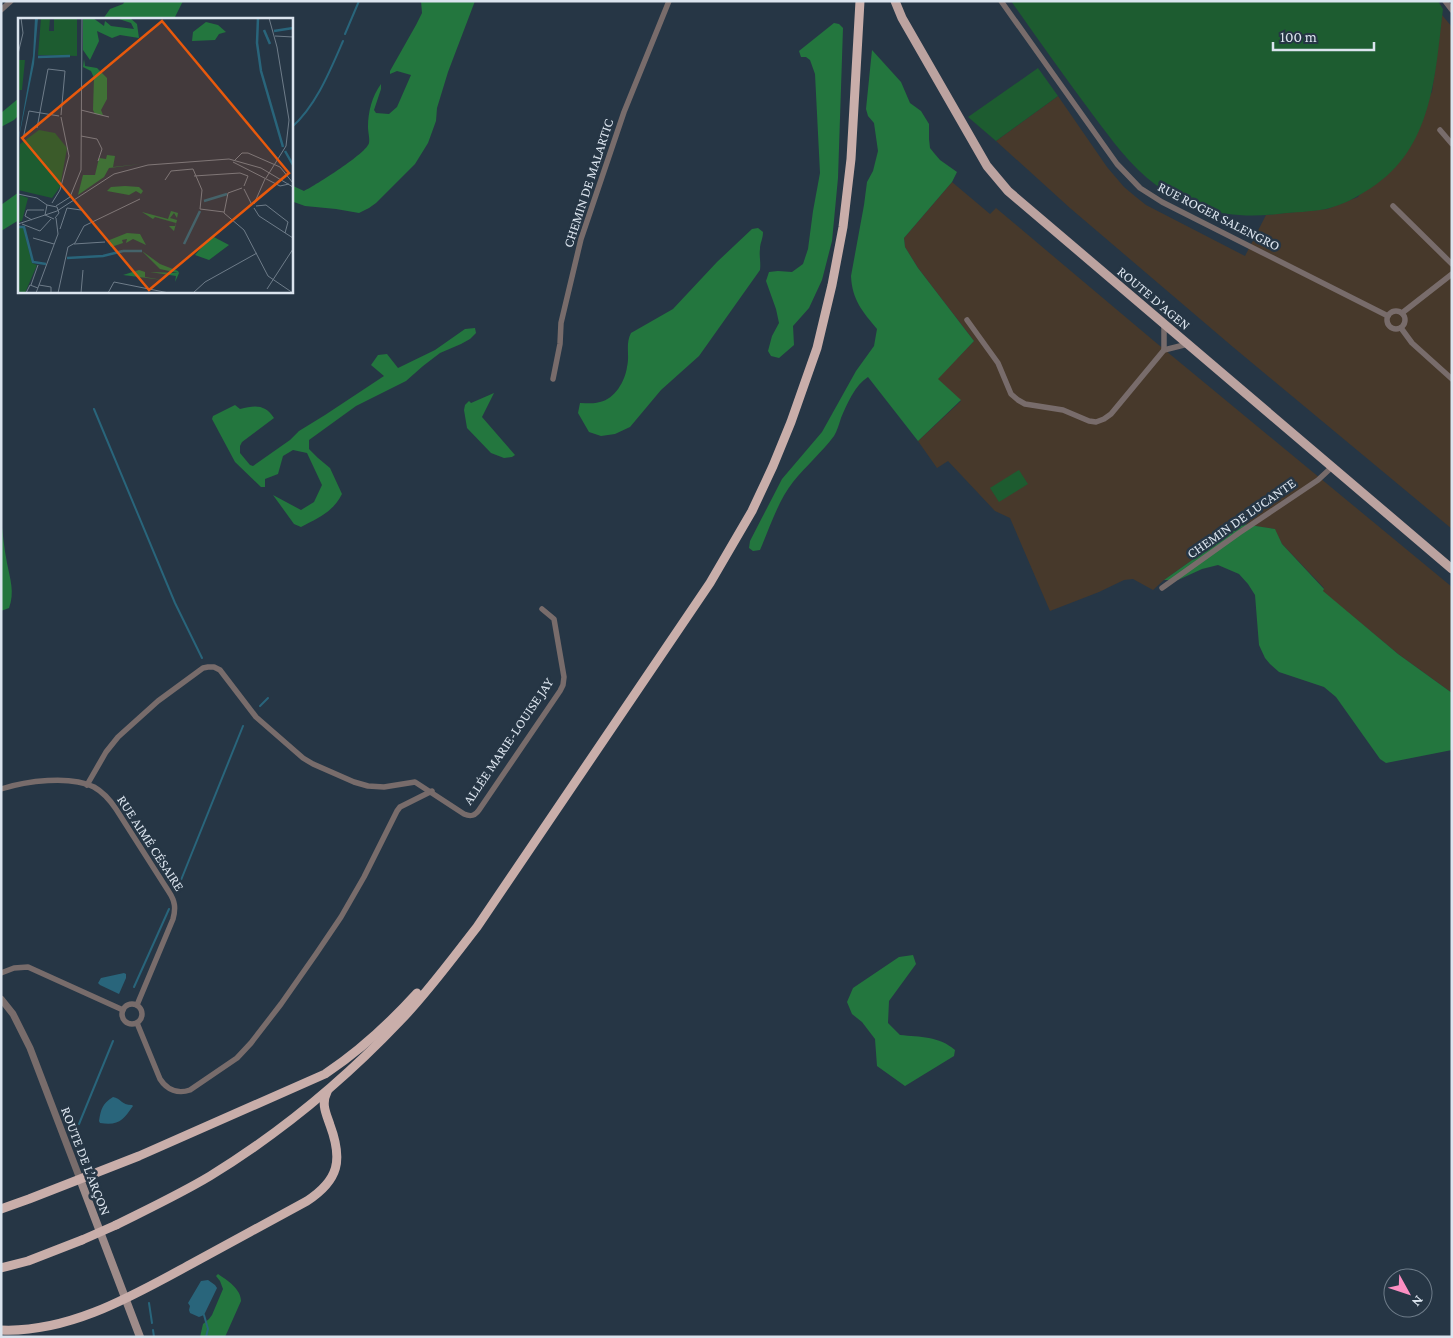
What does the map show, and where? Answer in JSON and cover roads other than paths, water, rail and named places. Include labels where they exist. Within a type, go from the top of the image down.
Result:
[{"type":"highway","points":[[1,1268],[82,1240],[116,1225],[210,1176],[253,1148],[327,1090],[402,1020],[477,927],[710,583],[752,511],[773,466],[814,356],[838,258],[851,159],[860,1]]},
{"type":"highway","points":[[1,1209],[139,1156],[325,1074],[370,1041],[394,1019],[429,980],[440,975]]},
{"type":"highway","points":[[1,1330],[20,1331],[43,1328],[75,1319],[125,1299],[322,1192],[330,1181],[336,1166],[337,1150],[324,1104],[327,1090]]},
{"type":"main road","name":"ROUTE D'AGEN","points":[[895,1],[906,26],[987,166],[996,178],[1024,205],[1452,569]]},
{"type":"main road","name":"ROUTE DE L’ARÇON","points":[[80,1179],[140,1337]]},
{"type":"street","points":[[1,10],[11,1]]},
{"type":"street","name":"CHEMIN DE MALARTIC","points":[[553,379],[560,344],[561,323],[581,239],[624,112],[669,1]]},
{"type":"street","name":"RUE ROGER SALENGRO","points":[[1001,1],[1117,164],[1140,188],[1162,202],[1388,316]]},
{"type":"street","points":[[1445,1],[1452,10]]},
{"type":"street","points":[[1440,130],[1452,144]]},
{"type":"street","points":[[1393,206],[1452,264]]},
{"type":"street","points":[[1402,313],[1452,274]]},
{"type":"street","points":[[1394,311],[1402,313],[1406,321],[1401,328],[1396,330],[1390,327],[1387,322],[1388,316],[1394,311]]},
{"type":"street","points":[[967,320],[998,363],[1011,394],[1018,400],[1025,404],[1063,410],[1096,422],[1104,420],[1111,414],[1164,350],[1188,344]]},
{"type":"street","points":[[1164,324],[1164,350]]},
{"type":"street","points":[[1401,328],[1412,343],[1452,379]]},
{"type":"street","name":"CHEMIN DE LUCANTE","points":[[1162,588],[1239,532],[1318,480],[1332,467]]},
{"type":"street","name":"ALLÉE MARIE-LOUISE JAY","points":[[432,791],[464,814],[468,816],[475,815],[560,691],[564,677],[554,619],[542,610]]},
{"type":"street","points":[[87,784],[106,752],[118,737],[158,701],[198,672],[208,667],[214,667],[220,670],[256,717],[313,764],[368,786],[415,782],[432,791]]},
{"type":"street","name":"RUE AIMÉ CÉSAIRE","points":[[1,789],[50,781],[72,781],[87,784],[101,792],[116,809],[174,901],[176,908],[174,919],[137,1005]]},
{"type":"street","points":[[137,1023],[160,1079],[165,1086],[172,1090],[180,1092],[190,1090],[233,1061],[246,1049],[281,1004],[332,931],[364,877],[397,811],[400,807],[432,791]]},
{"type":"street","points":[[1,973],[14,968],[28,967],[123,1010]]},
{"type":"street","name":"ROUTE DE L’ARÇON","points":[[1,1000],[13,1014],[30,1048],[80,1179]]},
{"type":"street","points":[[129,1004],[137,1005],[142,1010],[140,1021],[133,1024],[125,1022],[122,1014],[123,1010],[129,1004]]},
{"type":"water","points":[[124,973],[126,978],[119,994],[98,983],[101,978]]},
{"type":"water","points":[[113,1097],[133,1106],[120,1121],[112,1124],[100,1123],[100,1113],[103,1107]]},
{"type":"water","points":[[208,1280],[217,1288],[204,1315],[199,1317],[190,1313],[188,1303],[201,1281]]},
{"type":"waterway","points":[[345,34],[359,1]]},
{"type":"waterway","points":[[292,127],[315,99],[343,41]]},
{"type":"waterway","points":[[94,409],[175,603],[202,658]]},
{"type":"waterway","points":[[260,706],[268,698]]},
{"type":"waterway","points":[[177,890],[243,726]]},
{"type":"waterway","points":[[134,987],[169,909]]},
{"type":"waterway","points":[[79,1124],[113,1041]]},
{"type":"waterway","points":[[149,1303],[152,1323]]},
{"type":"waterway","points":[[204,1315],[208,1329],[206,1337]]},
{"type":"waterway","points":[[153,1330],[154,1337]]}]
